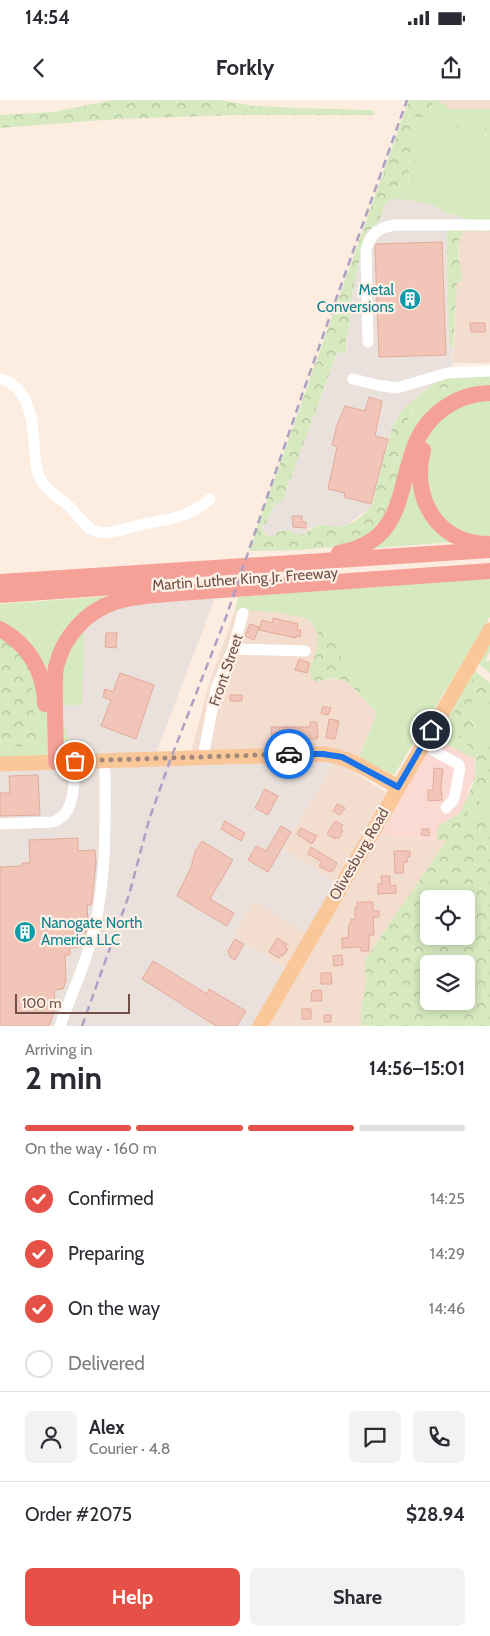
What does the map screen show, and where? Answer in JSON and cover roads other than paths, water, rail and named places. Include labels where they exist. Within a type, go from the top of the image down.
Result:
[{"type":"highway","points":[[279,571],[360,547],[375,538],[388,524],[396,509],[416,444],[430,421],[452,402],[476,394],[490,393]]},
{"type":"highway","points":[[490,402],[474,404],[458,410],[436,428],[424,450],[419,478],[426,504],[443,527],[458,537],[469,541],[490,543]]},
{"type":"highway","points":[[51,762],[55,678],[59,657],[70,635],[88,616],[108,604],[141,597],[185,577],[279,571],[488,564]]},
{"type":"highway","name":"Martin Luther King Jr. Freeway","points":[[0,595],[185,577],[279,571],[488,564]]},
{"type":"highway","name":"Martin Luther King Jr. Freeway","points":[[0,582],[158,572],[185,577]]},
{"type":"highway","points":[[0,576],[49,573],[77,577]]},
{"type":"highway","points":[[0,628],[14,637],[23,646],[41,676],[51,762]]},
{"type":"main road","name":"Olivesburg Road","points":[[260,1026],[490,630]]},
{"type":"main road","points":[[0,764],[311,753],[333,755],[350,760],[398,787]]},
{"type":"street","points":[[368,342],[366,251],[370,238],[376,231],[394,224],[490,225]]},
{"type":"street","points":[[353,379],[397,388],[454,372],[490,370]]},
{"type":"street","points":[[0,379],[5,379],[19,389],[30,410],[39,478],[47,488],[95,531],[111,533],[131,527],[175,519],[192,513],[210,499]]},
{"type":"street","name":"Front Street","points":[[203,757],[216,689],[234,649],[244,613]]},
{"type":"street","points":[[234,649],[305,651]]},
{"type":"street","points":[[422,745],[458,764],[460,768],[454,798],[446,808]]},
{"type":"street","points":[[60,1026],[90,945],[96,921],[101,891],[105,822],[105,760]]},
{"type":"street","points":[[0,824],[60,820],[65,814],[72,797],[75,761]]},
{"type":"railway","points":[[82,1026],[129,895],[149,820],[226,617],[303,392],[407,100]]},
{"type":"place","name":"Metal Conversions","points":[[410,299]]},
{"type":"place","name":"Nanogate North America LLC","points":[[25,932]]}]
